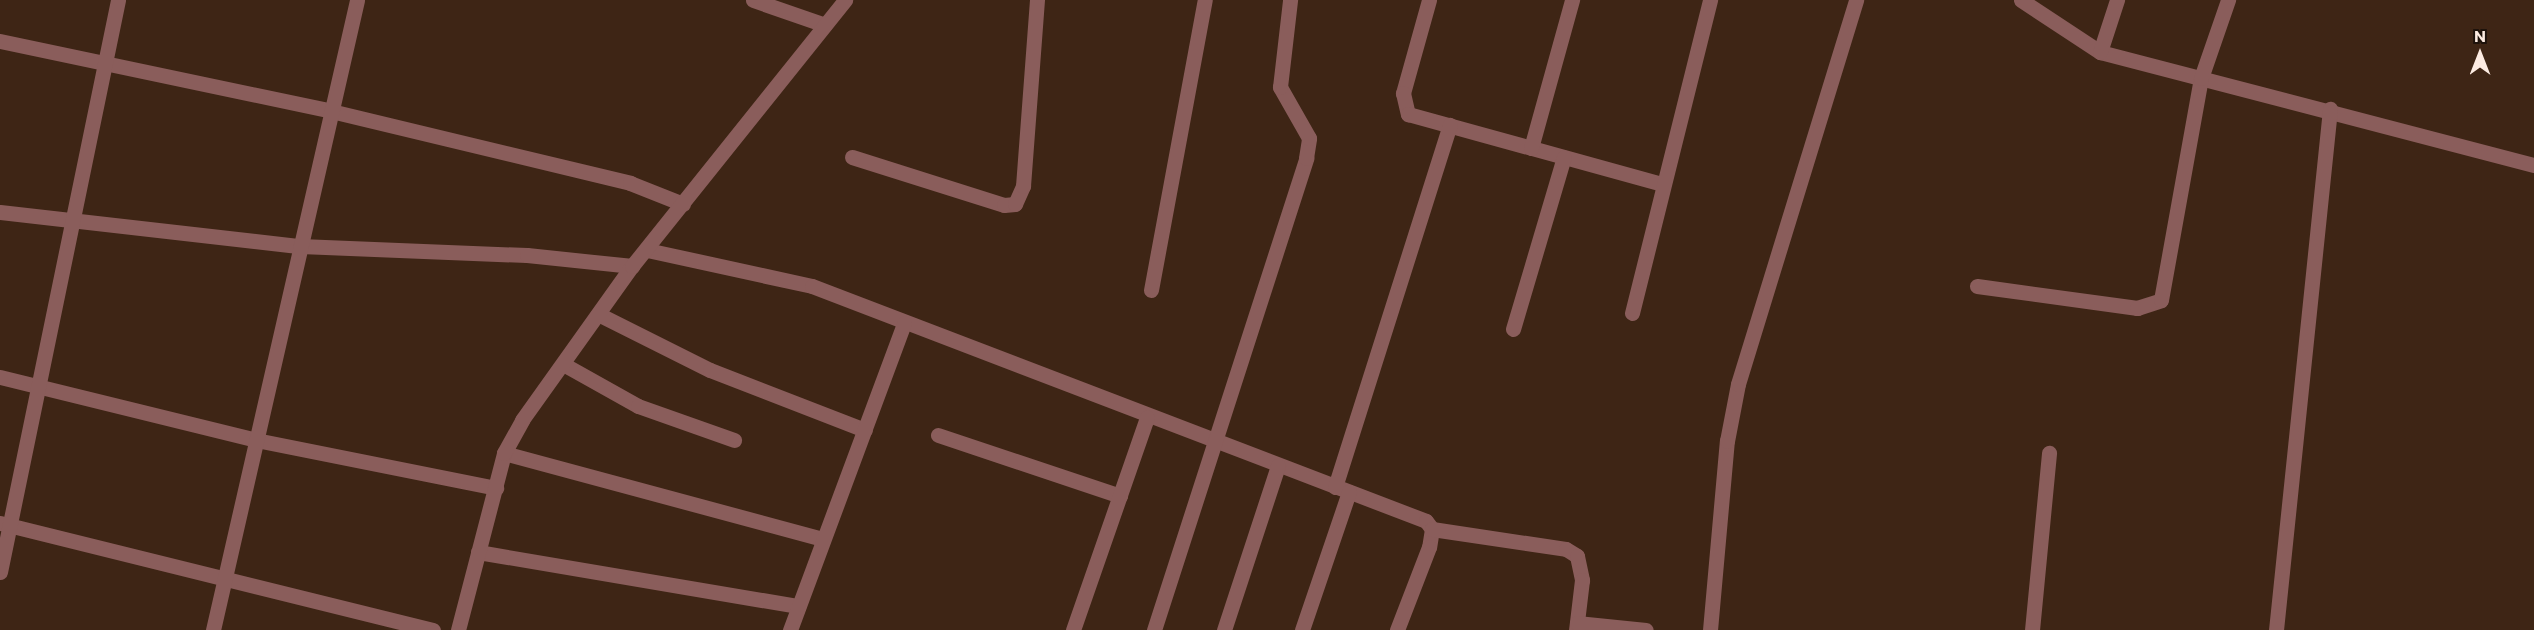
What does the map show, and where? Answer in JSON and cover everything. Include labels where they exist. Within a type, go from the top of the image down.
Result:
[{"type":"street","points":[[0,572],[5,524],[118,0]]},
{"type":"street","points":[[213,630],[357,0]]},
{"type":"street","points":[[753,0],[825,25]]},
{"type":"street","points":[[458,630],[504,453],[562,364],[632,266],[845,0]]},
{"type":"street","points":[[852,157],[1015,204],[1023,186],[1037,0]]},
{"type":"street","points":[[1151,290],[1205,0]]},
{"type":"street","points":[[1154,630],[1218,444],[1306,158],[1309,138],[1280,87],[1290,0]]},
{"type":"street","points":[[1429,0],[1403,105],[1408,114],[1664,184]]},
{"type":"street","points":[[1532,148],[1572,0]]},
{"type":"street","points":[[1632,313],[1710,0]]},
{"type":"street","points":[[1710,630],[1727,441],[1738,384],[1856,0]]},
{"type":"street","points":[[2021,0],[2100,52],[2330,109],[2534,165]]},
{"type":"street","points":[[2100,52],[2116,0]]},
{"type":"street","points":[[1977,286],[2137,308],[2161,300],[2201,78],[2228,0]]},
{"type":"street","points":[[0,41],[104,65],[331,111],[630,183],[683,204]]},
{"type":"street","points":[[2276,630],[2330,109]]},
{"type":"street","points":[[1302,630],[1450,125]]},
{"type":"street","points":[[1513,329],[1564,156]]},
{"type":"street","points":[[0,212],[68,224],[300,246],[527,255],[632,266]]},
{"type":"street","points":[[647,250],[812,286],[1147,417],[1426,521],[1432,529],[1566,549],[1576,556],[1582,568],[1576,627],[1646,630]]},
{"type":"street","points":[[598,314],[710,370],[865,430]]},
{"type":"street","points":[[790,630],[904,323]]},
{"type":"street","points":[[562,364],[638,406],[734,441]]},
{"type":"street","points":[[0,376],[256,441],[496,488]]},
{"type":"street","points":[[1073,630],[1147,417]]},
{"type":"street","points":[[938,435],[1120,496]]},
{"type":"street","points":[[504,453],[824,539]]},
{"type":"street","points":[[2032,630],[2049,453]]},
{"type":"street","points":[[1224,630],[1278,466]]},
{"type":"street","points":[[5,524],[433,630]]},
{"type":"street","points":[[1397,630],[1432,529]]},
{"type":"street","points":[[478,552],[798,606]]}]
